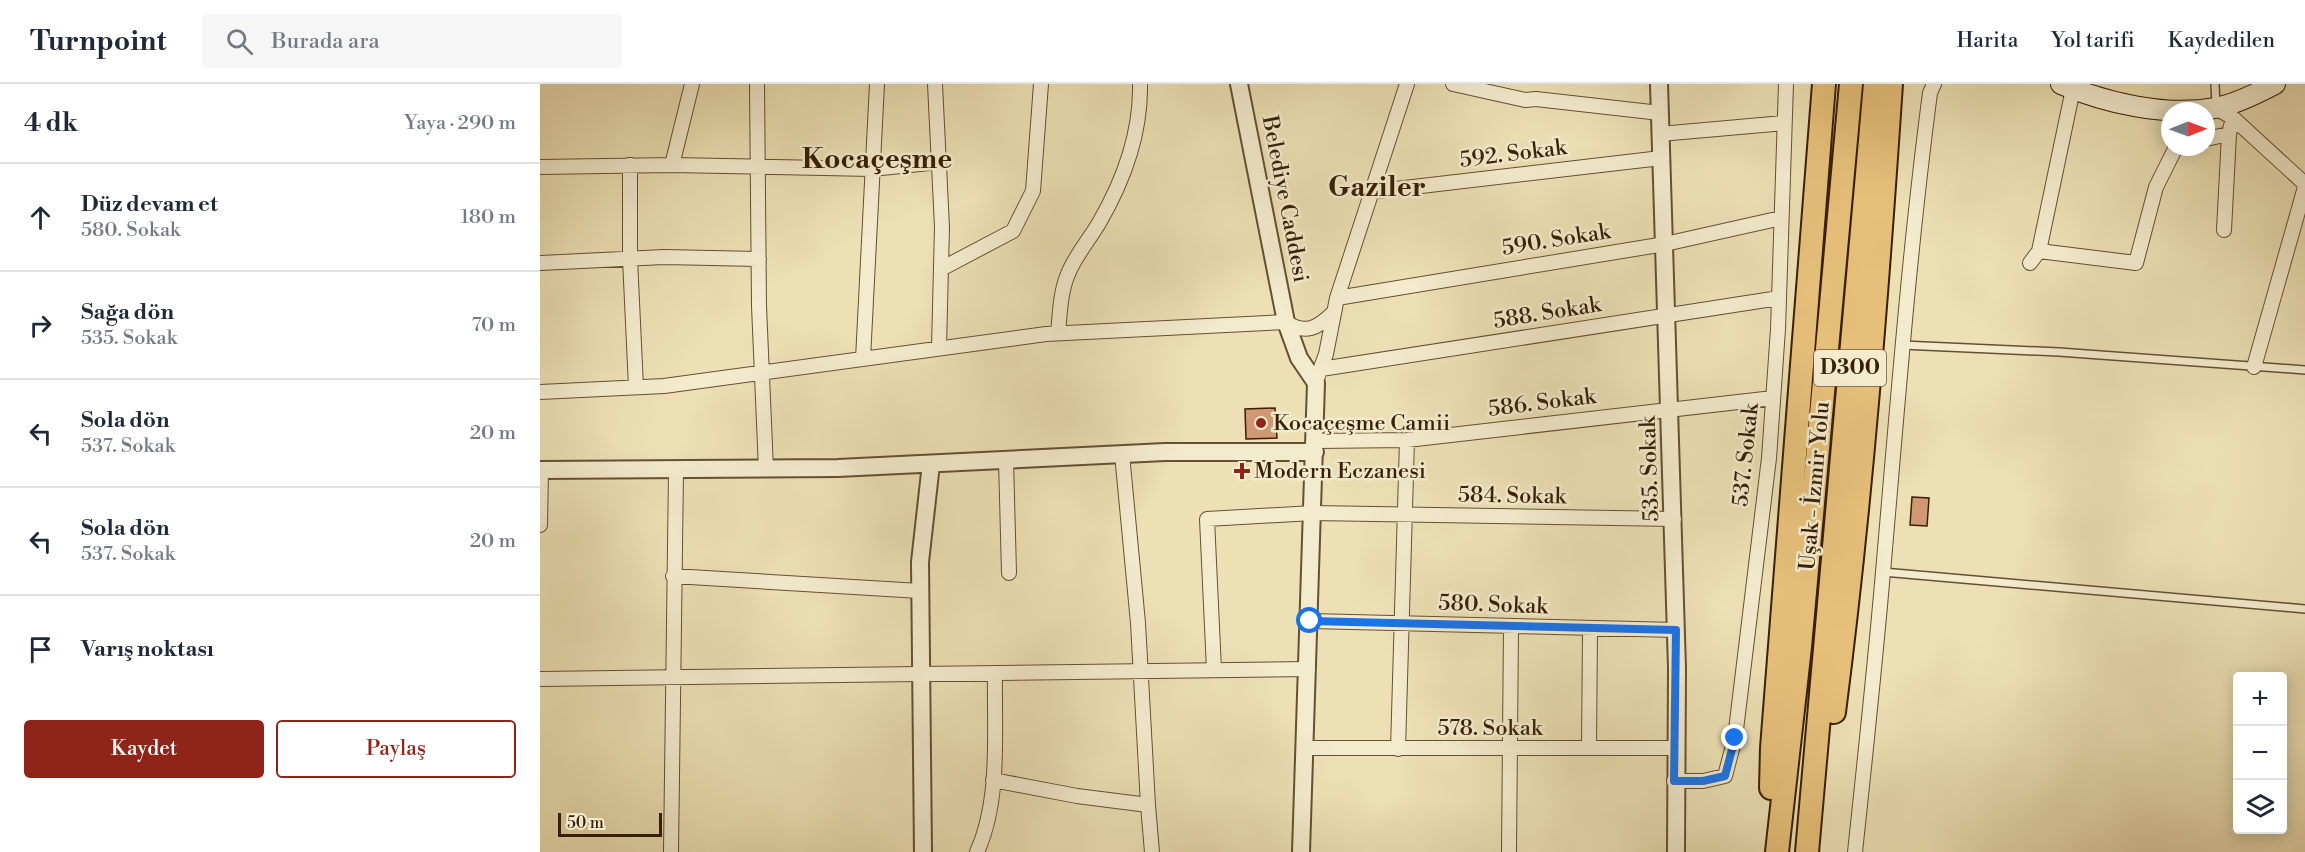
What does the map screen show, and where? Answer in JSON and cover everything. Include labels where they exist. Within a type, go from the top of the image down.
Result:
[{"type":"highway","points":[[1771,852],[1772,748],[1824,84]]},
{"type":"highway","name":"Uşak - İzmir Yolu","points":[[1777,852],[1800,647],[1851,84]]},
{"type":"highway","name":"Uşak - İzmir Yolu","points":[[1807,852],[1875,84]]},
{"type":"highway","points":[[1811,812],[1831,730],[1853,567],[1875,328],[1891,84]]},
{"type":"main road","points":[[2069,86],[2125,104],[2180,111],[2225,113],[2275,84]]},
{"type":"street","points":[[672,165],[692,84]]},
{"type":"street","points":[[757,84],[765,470]]},
{"type":"street","points":[[863,359],[877,84]]},
{"type":"street","points":[[935,84],[941,269],[939,348]]},
{"type":"street","points":[[941,269],[1013,231],[1033,192],[1041,84]]},
{"type":"street","points":[[1058,333],[1061,295],[1068,274],[1100,220],[1132,154],[1140,107],[1140,84]]},
{"type":"street","name":"Belediye Caddesi","points":[[1239,84],[1286,322],[1299,358],[1318,376]]},
{"type":"street","points":[[1301,852],[1318,376],[1337,298],[1407,84]]},
{"type":"street","points":[[1453,84],[1525,100],[1536,99],[1660,113]]},
{"type":"street","name":"535. Sokak","points":[[1659,84],[1674,519],[1676,852]]},
{"type":"street","name":"537. Sokak","points":[[1674,781],[1703,781],[1725,776],[1732,747],[1769,458],[1779,298],[1786,84]]},
{"type":"street","points":[[1855,852],[1883,572],[1902,345],[1922,154],[1930,93],[1934,84]]},
{"type":"street","points":[[2030,263],[2039,251],[2069,86]]},
{"type":"street","points":[[2224,230],[2229,134],[2225,113]]},
{"type":"street","points":[[2225,113],[2305,186],[2254,367]]},
{"type":"street","points":[[1660,134],[1784,123]]},
{"type":"street","points":[[2215,137],[2229,134]]},
{"type":"street","points":[[2039,251],[2136,263],[2156,187],[2172,156]]},
{"type":"street","name":"592. Sokak","points":[[1370,192],[1661,158]]},
{"type":"street","points":[[540,167],[672,165],[872,169],[939,162]]},
{"type":"street","points":[[630,165],[630,259],[636,387]]},
{"type":"street","name":"590. Sokak","points":[[1337,298],[1665,244],[1780,218]]},
{"type":"street","points":[[540,263],[630,259],[759,259]]},
{"type":"street","name":"588. Sokak","points":[[1318,376],[1779,298]]},
{"type":"street","points":[[540,392],[664,386],[1058,333],[1286,322],[1297,330],[1310,329],[1320,327],[1333,313]]},
{"type":"street","name":"586. Sokak","points":[[1316,446],[1407,440],[1773,398]]},
{"type":"street","points":[[1398,749],[1407,440]]},
{"type":"street","points":[[540,525],[541,470],[765,470],[1316,446]]},
{"type":"street","points":[[1122,454],[1131,539],[1152,852]]},
{"type":"street","points":[[1006,460],[1009,573]]},
{"type":"street","points":[[923,852],[920,562],[932,464]]},
{"type":"street","points":[[671,852],[676,471]]},
{"type":"street","name":"584. Sokak","points":[[1214,670],[1207,519],[1313,513],[1674,519]]},
{"type":"street","points":[[673,576],[920,591]]},
{"type":"street","name":"580. Sokak","points":[[1310,621],[1676,630]]},
{"type":"street","points":[[1509,852],[1511,627]]},
{"type":"street","points":[[1589,748],[1590,629]]},
{"type":"street","points":[[540,679],[1308,669]]},
{"type":"street","points":[[977,852],[984,835],[993,780],[994,673]]},
{"type":"street","name":"578. Sokak","points":[[1304,748],[1675,748]]},
{"type":"street","points":[[993,780],[1077,796],[1148,805]]},
{"type":"lane","points":[[2215,84],[2225,113]]},
{"type":"lane","points":[[1902,345],[2059,352],[2305,370]]},
{"type":"lane","points":[[1883,572],[2305,609]]},
{"type":"building","name":"Kocaçeşme Camii","points":[[1275,408],[1277,438],[1246,439],[1245,409]]},
{"type":"building","points":[[1912,497],[1929,498],[1927,526],[1910,525]]},
{"type":"place","name":"Kocaçeşme Camii","points":[[1261,423]]},
{"type":"place","name":"Modern Eczanesi","points":[[1242,471]]},
{"type":"district","name":"Kocaçeşme","points":[[877,159]]},
{"type":"district","name":"Gaziler","points":[[1377,187]]},
{"type":"route","points":[[1310,621],[1676,630],[1674,781],[1703,781],[1725,776],[1735,738]]}]
